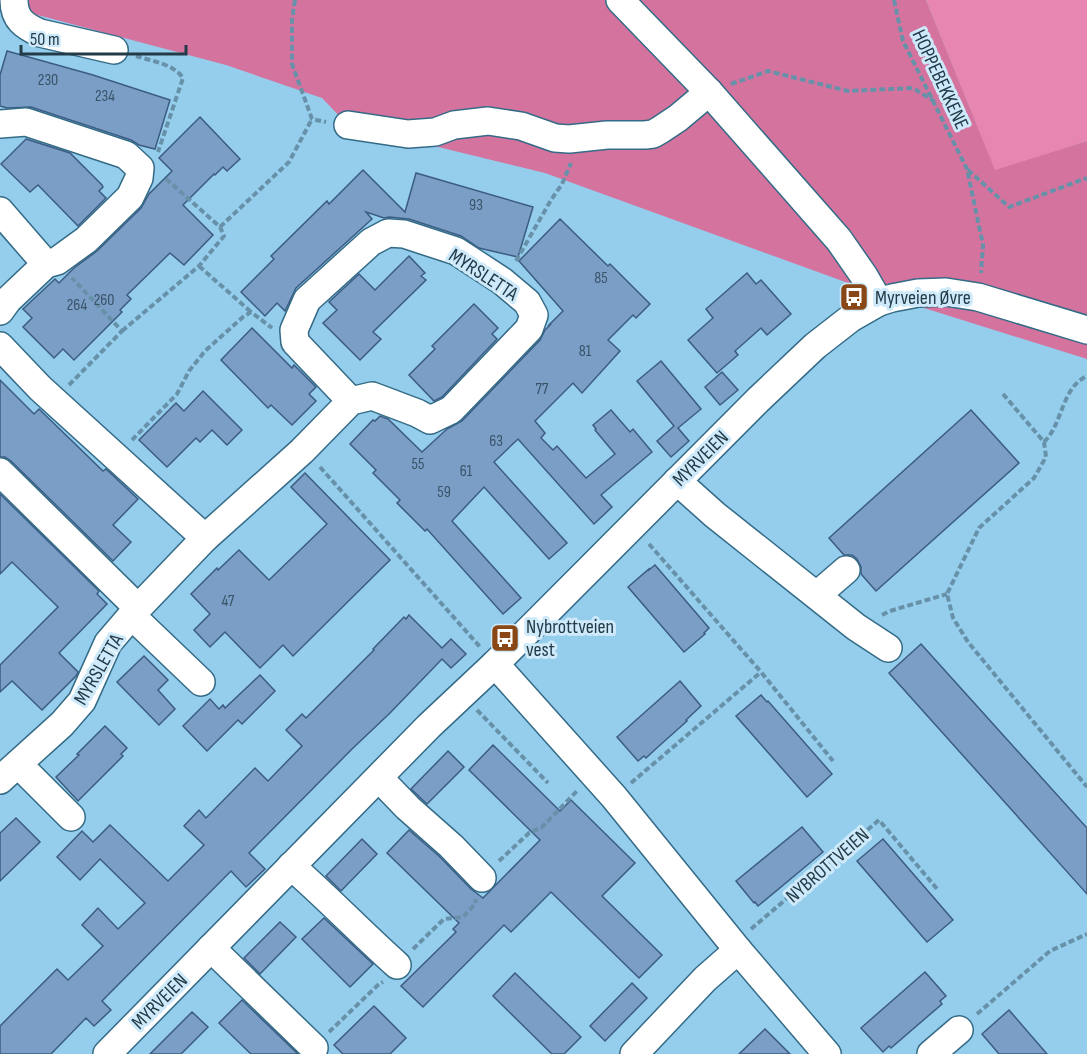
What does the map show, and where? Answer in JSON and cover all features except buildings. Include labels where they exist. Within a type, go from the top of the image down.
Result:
[{"type":"street","points":[[14,0],[18,19],[29,28],[40,33],[114,50]]},
{"type":"street","points":[[620,0],[709,92],[839,240],[879,302]]},
{"type":"street","points":[[348,125],[408,134],[435,132],[454,125],[488,122],[521,126],[555,138],[636,136],[653,134],[678,118],[709,92]]},
{"type":"street","points":[[0,124],[26,122],[126,155],[146,167],[130,197],[86,240],[51,263],[8,300],[0,311]]},
{"type":"street","points":[[0,211],[51,263]]},
{"type":"street","name":"MYRSLETTA","points":[[6,773],[62,724],[82,701],[108,644],[135,612],[206,538],[302,450],[351,401],[372,396],[430,420],[451,410],[529,328],[534,315],[527,302],[502,281],[456,251],[404,234],[388,233],[371,242],[307,300],[294,330],[295,342]]},
{"type":"street","name":"MYRVEIEN","points":[[107,1054],[291,866],[677,481],[806,354],[851,318],[879,302],[904,294],[946,292],[978,297],[1087,330]]},
{"type":"street","points":[[295,342],[351,401]]},
{"type":"street","points":[[0,346],[115,458],[206,538]]},
{"type":"street","points":[[0,472],[201,682]]},
{"type":"street","points":[[677,481],[856,627],[888,648]]},
{"type":"street","points":[[817,595],[846,570]]},
{"type":"street","points":[[495,664],[614,797],[738,950],[827,1054]]},
{"type":"street","points":[[6,773],[71,817]]},
{"type":"street","points":[[379,778],[482,878]]},
{"type":"street","points":[[291,866],[372,943],[394,972]]},
{"type":"street","points":[[211,948],[314,1048]]},
{"type":"street","points":[[633,1054],[705,980],[738,950]]},
{"type":"street","points":[[931,1054],[959,1030]]},
{"type":"path","points":[[220,227],[289,162],[312,119],[292,64],[292,20],[295,0]]},
{"type":"path","name":"HOPPEBEKKENE","points":[[894,0],[903,41],[967,170]]},
{"type":"path","points":[[54,401],[122,331],[199,266],[224,236],[220,227],[146,167],[161,145],[183,78],[172,68],[114,50]]},
{"type":"path","points":[[709,92],[768,71],[848,91],[913,88],[934,102]]},
{"type":"path","points":[[312,119],[348,125]]},
{"type":"path","points":[[502,281],[562,184],[581,139]]},
{"type":"path","points":[[967,170],[1009,207],[1087,178]]},
{"type":"path","points":[[967,170],[982,244],[978,297]]},
{"type":"path","points":[[51,263],[122,331]]},
{"type":"path","points":[[199,266],[251,312],[277,332],[295,342]]},
{"type":"path","points":[[115,458],[177,394],[189,371],[205,351],[251,312]]},
{"type":"path","points":[[1044,442],[1050,436],[1071,390],[1078,381],[1087,376]]},
{"type":"path","points":[[1003,394],[1044,442],[1046,457],[1034,478],[979,528],[947,594],[953,618],[968,642],[1087,787]]},
{"type":"path","points":[[302,450],[332,479],[495,664]]},
{"type":"path","points":[[631,527],[651,546],[761,672],[833,761]]},
{"type":"path","points":[[856,627],[890,611],[947,594]]},
{"type":"path","points":[[614,797],[761,672]]},
{"type":"path","points":[[462,695],[548,783]]},
{"type":"path","name":"NYBROTTVEIEN","points":[[738,950],[748,932],[879,820],[938,890]]},
{"type":"path","points":[[959,1030],[1050,951],[1087,934]]},
{"type":"path","points":[[314,1048],[360,1001],[394,972]]},
{"type":"shaded area","points":[[0,0],[926,0],[995,170],[1087,141],[1087,359],[873,292],[545,173],[348,125],[322,98],[226,65],[0,5]]},
{"type":"shaded area","points":[[926,0],[1087,0],[1087,141],[995,171]]},
{"type":"place","name":"Myrveien Øvre","points":[[854,297]]},
{"type":"place","name":"Nybrottveien vest","points":[[505,638]]}]
